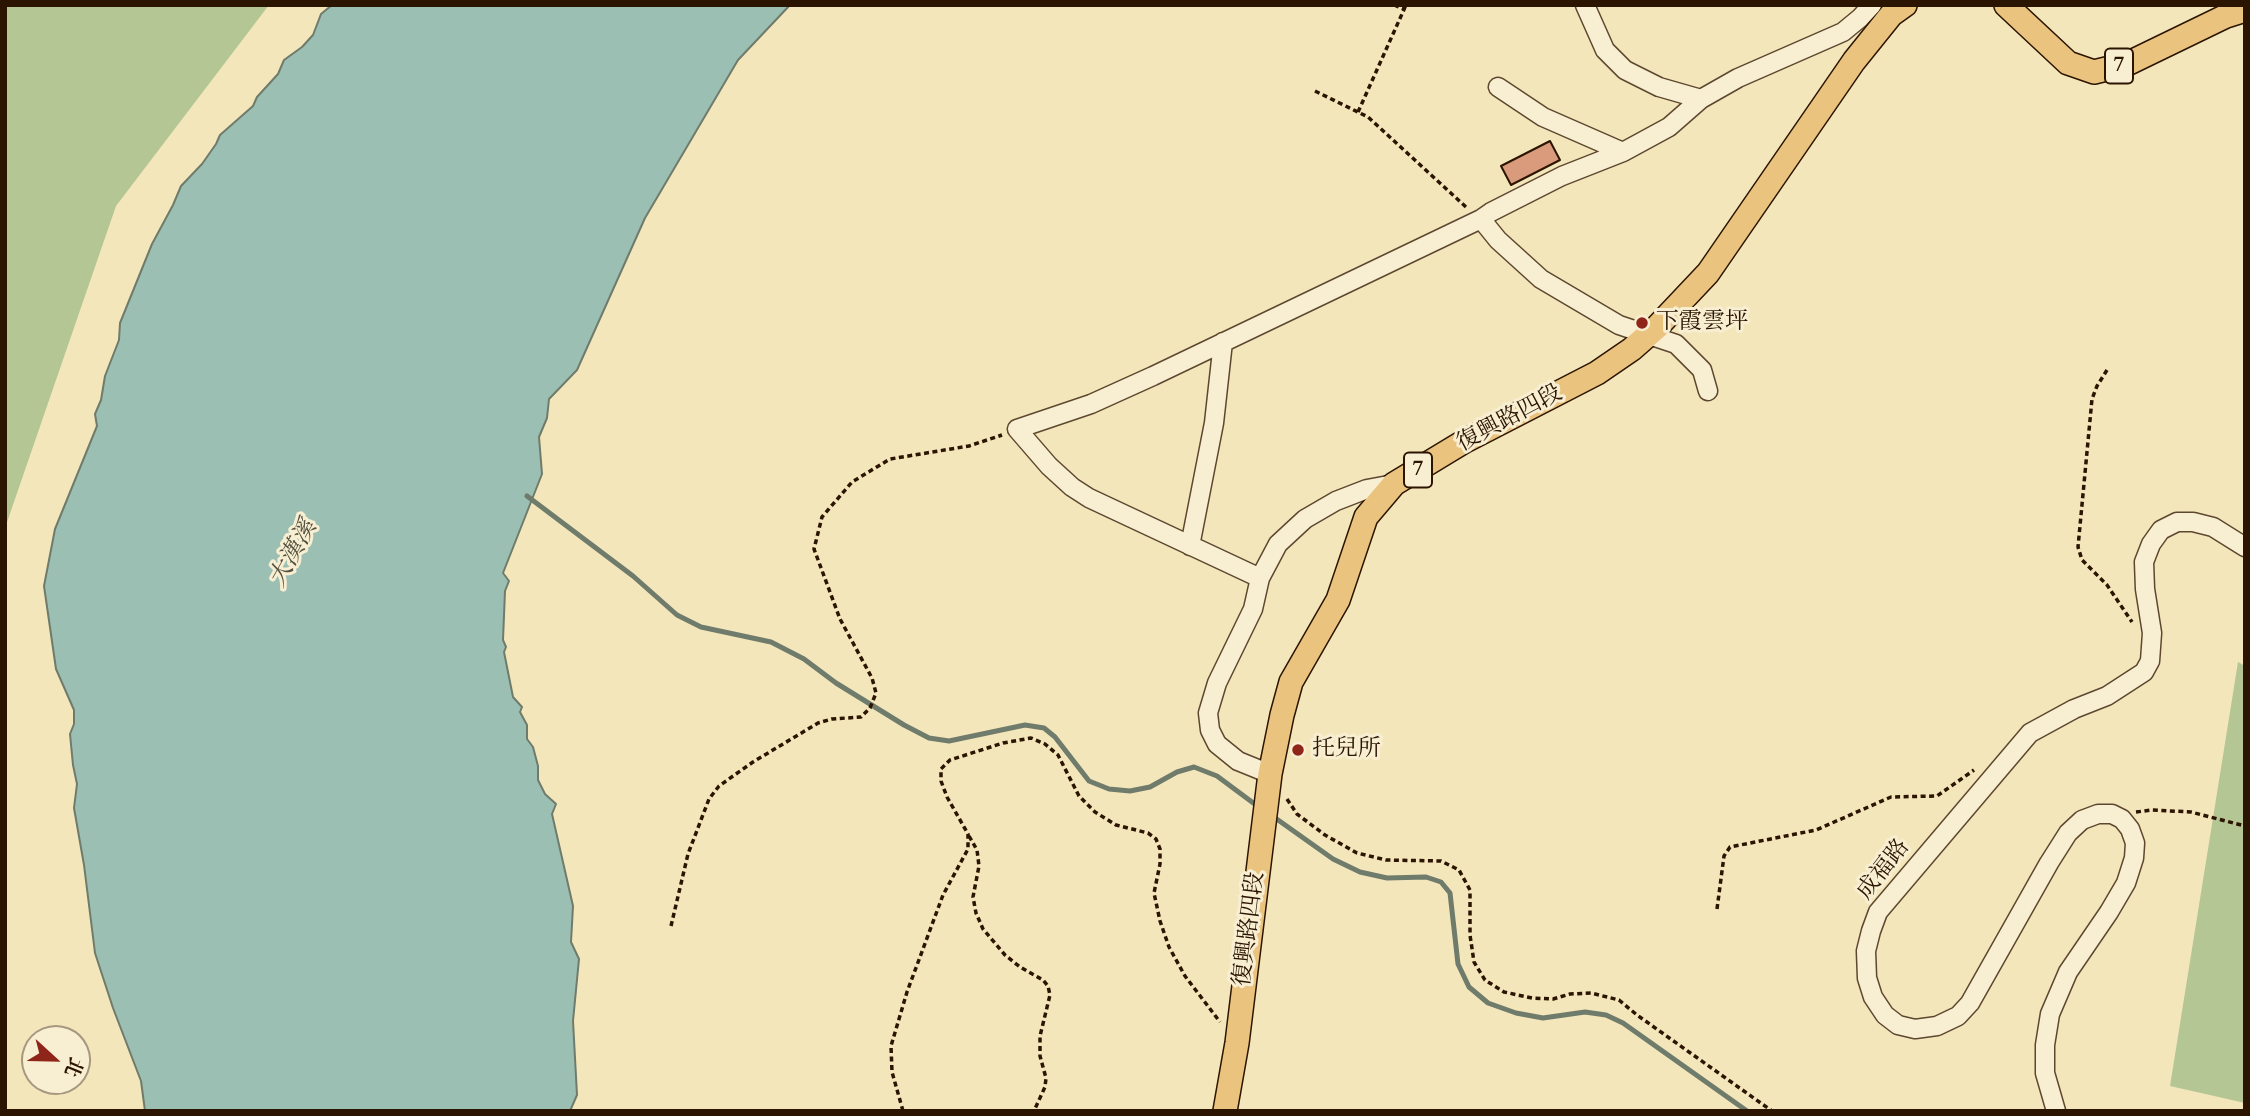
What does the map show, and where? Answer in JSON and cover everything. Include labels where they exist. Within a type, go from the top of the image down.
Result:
[{"type":"main road","name":"復興路四段","points":[[1225,1111],[1237,1043],[1270,774],[1282,715],[1291,682],[1338,600],[1366,517],[1394,484],[1465,441],[1597,373],[1648,335],[1708,273],[1853,61],[1891,15],[1905,5]]},
{"type":"main road","name":"7","points":[[2006,5],[2067,63],[2094,72],[2127,64],[2245,10]]},
{"type":"street","points":[[1585,5],[1605,50],[1625,70],[1659,87],[1702,99]]},
{"type":"street","points":[[1260,578],[1089,498],[1049,466],[1017,429],[1091,404],[1482,219],[1562,176],[1623,152],[1669,127],[1702,99],[1738,78],[1843,32],[1871,5]]},
{"type":"street","points":[[1498,87],[1543,117],[1623,152]]},
{"type":"street","points":[[1482,219],[1498,240],[1541,279],[1619,325],[1676,344],[1702,370],[1707,391]]},
{"type":"street","points":[[1190,546],[1214,423],[1223,342]]},
{"type":"street","points":[[1270,774],[1238,761],[1217,744],[1210,730],[1208,713],[1217,683],[1253,609],[1260,578],[1278,544],[1305,519],[1336,501],[1367,489],[1394,484]]},
{"type":"street","name":"成福路","points":[[2122,819],[2112,814],[2098,814],[2082,820],[2068,833],[1970,1003],[1958,1016],[1937,1026],[1915,1029],[1898,1025],[1885,1015],[1873,997],[1867,978],[1866,951],[1878,912],[2030,733],[2074,709],[2107,696],[2144,671],[2150,661],[2152,641],[2144,562],[2151,544],[2161,530],[2177,522],[2193,522],[2213,527],[2245,547]]},
{"type":"street","points":[[2056,1111],[2045,1073],[2045,1045],[2050,1014],[2068,972],[2126,883],[2134,858],[2134,843],[2130,829],[2122,819]]},
{"type":"path","points":[[1358,112],[1405,7],[1394,5]]},
{"type":"path","points":[[1315,91],[1368,117],[1402,151],[1482,219]]},
{"type":"path","points":[[2107,370],[2092,399],[2078,547],[2082,560],[2107,585],[2133,624]]},
{"type":"path","points":[[671,926],[688,854],[709,799],[719,786],[818,723],[861,717],[870,708],[876,694],[872,678],[839,619],[814,549],[822,517],[852,482],[890,459],[969,446],[1017,429]]},
{"type":"path","points":[[1034,1111],[1045,1087],[1040,1036],[1050,995],[1048,986],[1005,955],[983,929],[976,913],[974,897],[979,866],[977,850],[941,781],[941,769],[950,760],[1003,743],[1031,738],[1045,744],[1058,755],[1079,796],[1095,812],[1116,825],[1148,833],[1156,839],[1160,849],[1160,864],[1154,893],[1169,947],[1185,976],[1237,1043]]},
{"type":"path","points":[[1717,909],[1724,856],[1730,847],[1816,830],[1891,797],[1937,796],[1977,768]]},
{"type":"path","points":[[1270,774],[1297,814],[1325,835],[1357,853],[1386,860],[1441,861],[1459,870],[1470,890],[1470,935],[1474,962],[1485,980],[1504,992],[1532,998],[1553,999],[1570,994],[1591,993],[1619,1000],[1772,1111]]},
{"type":"path","points":[[2122,819],[2132,813],[2152,810],[2192,812],[2245,826]]},
{"type":"path","points":[[903,1111],[892,1072],[891,1046],[907,992],[943,895],[968,849],[968,834]]},
{"type":"green space","points":[[5,5],[269,5],[116,206],[5,528]]},
{"type":"green space","points":[[2238,662],[2245,666],[2245,1103],[2170,1086]]},
{"type":"water","name":"大漢溪","points":[[332,5],[790,5],[738,60],[645,218],[577,370],[549,399],[547,418],[539,437],[542,474],[503,573],[509,581],[505,591],[503,640],[513,697],[522,707],[520,712],[527,725],[527,739],[533,747],[538,780],[545,794],[556,804],[552,814],[573,906],[571,942],[579,959],[573,1021],[577,1095],[570,1111],[145,1111],[141,1081],[95,953],[74,808],[77,784],[70,734],[74,724],[74,710],[56,669],[44,586],[55,529],[97,426],[95,414],[101,400],[105,376],[119,340],[120,323],[152,244],[181,186],[202,164],[220,135],[253,106],[257,97],[278,74],[284,60],[313,35],[321,14]]},
{"type":"building","points":[[1550,141],[1560,160],[1511,185],[1501,166]]},
{"type":"waterway","points":[[527,496],[633,576],[677,615],[701,627],[771,642],[804,659],[836,683],[929,738],[949,741],[1025,725],[1044,728],[1055,737],[1089,781],[1109,789],[1130,791],[1150,787],[1177,772],[1194,767],[1217,776],[1260,808]]},
{"type":"waterway","points":[[1271,815],[1333,859],[1360,872],[1387,878],[1426,877],[1441,882],[1450,893],[1458,964],[1469,987],[1488,1003],[1516,1013],[1543,1018],[1585,1012],[1606,1015],[1623,1023],[1747,1111]]},
{"type":"place","name":"下霞雲坪","points":[[1642,323]]},
{"type":"place","name":"托兒所","points":[[1298,750]]}]
